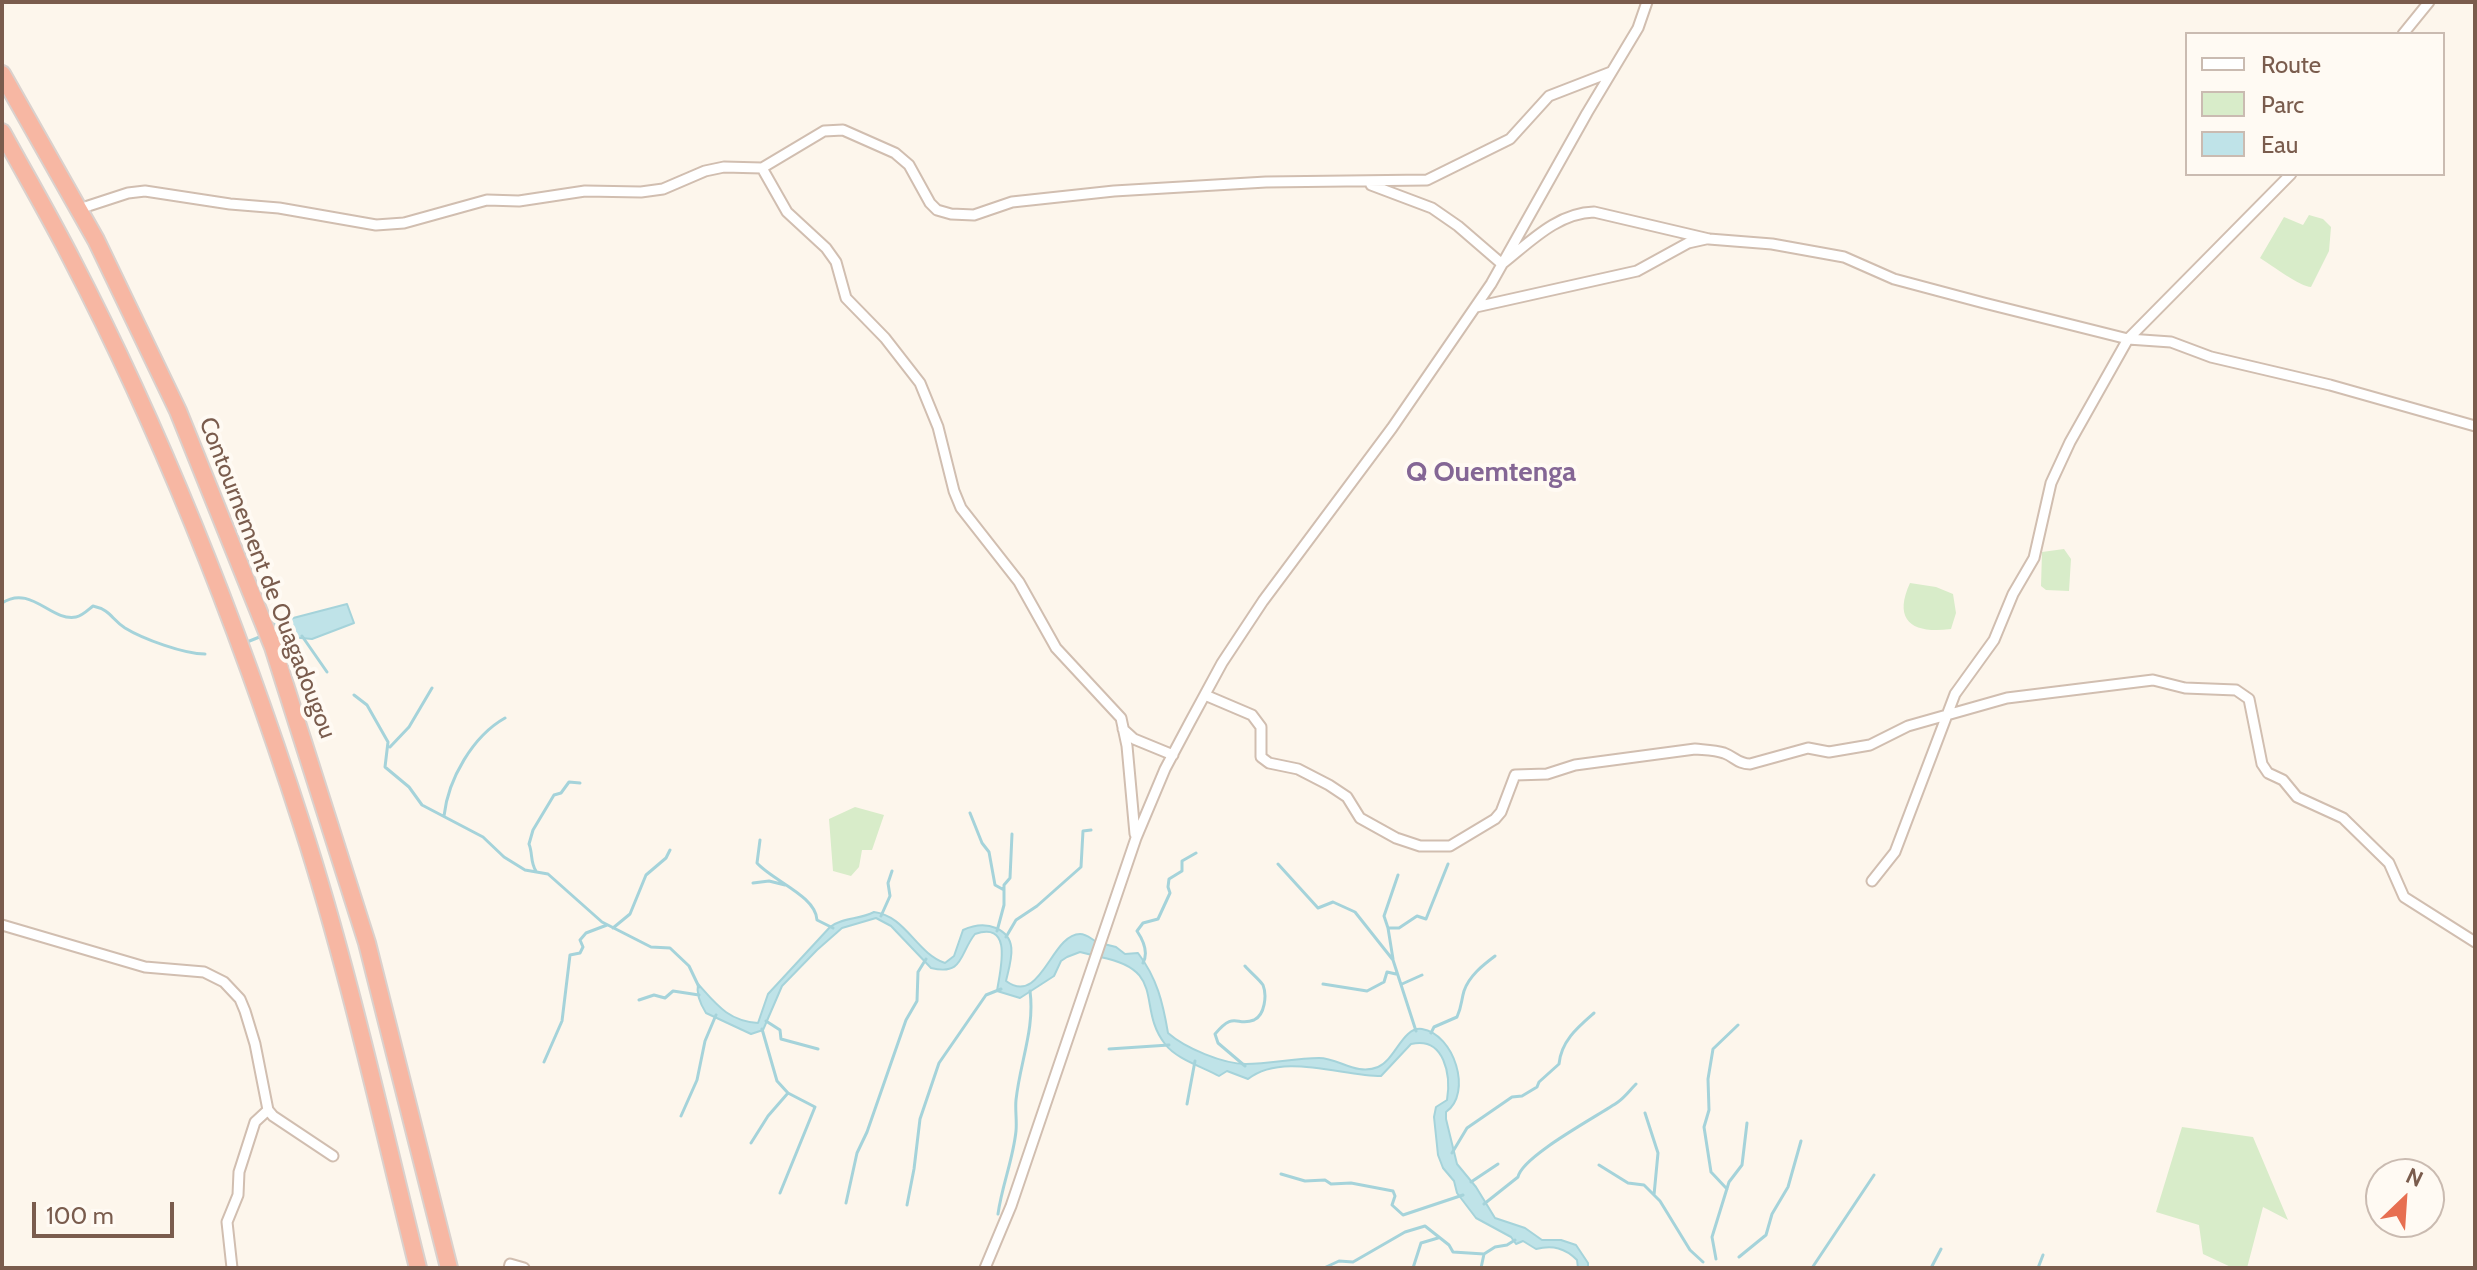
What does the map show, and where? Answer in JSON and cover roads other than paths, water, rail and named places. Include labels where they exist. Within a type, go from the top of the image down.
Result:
[{"type":"highway","name":"Contournement de Ouagadougou","points":[[2,74],[79,209],[178,411],[273,647],[367,943],[449,1268]]},
{"type":"highway","name":"Contournement de Ouagadougou","points":[[2,132],[73,261],[137,396],[208,560],[245,655],[303,827],[351,989],[418,1268]]},
{"type":"street","points":[[1638,28],[1647,2]]},
{"type":"street","points":[[985,1268],[1011,1206],[1136,838],[1173,755],[1205,695],[1263,601],[1392,428],[1476,307],[1654,2]]},
{"type":"street","points":[[2405,32],[2429,2]]},
{"type":"street","points":[[79,209],[128,193],[145,191],[279,208],[376,225],[422,220],[487,200],[519,201],[595,191],[663,189],[705,171],[724,167],[762,168],[824,131],[843,130],[895,153],[909,165],[937,210],[951,214],[974,215],[1012,202],[1114,191],[1266,182],[1427,180],[1510,139],[1549,96],[1611,72]]},
{"type":"street","points":[[762,168],[787,212],[826,248],[836,262],[846,298],[885,338],[920,383],[938,427],[961,508],[1019,582],[1056,648],[1121,718],[1136,838]]},
{"type":"street","points":[[1872,881],[1895,852],[1955,694],[1994,640],[2013,594],[2034,558],[2051,483],[2070,442],[2128,339],[2289,176]]},
{"type":"street","points":[[1362,181],[1432,208],[1502,264]]},
{"type":"street","points":[[1502,264],[1556,221],[1594,212],[1709,239],[1772,244],[1844,257],[1894,279],[2128,339],[2171,342],[2211,357],[2330,385],[2475,426]]},
{"type":"street","points":[[1476,307],[1637,271],[1688,243],[1709,239]]},
{"type":"street","points":[[1205,695],[1252,715],[1261,727],[1261,757],[1269,763],[1298,769],[1329,785],[1347,797],[1360,818],[1396,838],[1420,846],[1450,846],[1495,819],[1501,812],[1515,775],[1520,773],[1547,774],[1575,765],[1695,749],[1715,750],[1728,754],[1741,764],[1750,764],[1808,748],[1829,752],[1870,745],[1908,726],[2007,698],[2153,680],[2185,688],[2236,690],[2249,699],[2262,764],[2268,773],[2283,780],[2297,797],[2343,818],[2389,863],[2404,897],[2475,942]]},
{"type":"street","points":[[1123,729],[1134,739],[1173,755]]},
{"type":"street","points":[[2,925],[145,967],[204,972],[224,982],[240,999],[245,1011],[268,1110],[333,1156]]},
{"type":"street","points":[[232,1268],[227,1222],[238,1195],[239,1172],[255,1122],[268,1110]]},
{"type":"street","points":[[509,1268],[510,1264],[524,1268]]},
{"type":"water","points":[[347,604],[354,623],[312,639],[279,636],[274,623]]},
{"type":"water","points":[[874,912],[895,920],[926,951],[945,963],[954,956],[963,930],[979,925],[996,928],[1011,944],[1006,981],[1018,986],[1028,985],[1037,978],[1070,937],[1082,934],[1097,942],[1092,955],[1080,952],[1067,957],[1061,961],[1054,976],[1020,998],[997,991],[1002,950],[995,934],[975,934],[959,962],[950,969],[942,970],[931,968],[891,926],[876,918],[842,928],[817,950],[782,986],[763,1030],[751,1034],[704,1010],[698,995],[698,984],[731,1015],[758,1023],[768,994],[830,927]]},
{"type":"water","points":[[1104,944],[1116,947],[1125,954],[1138,953],[1158,991],[1168,1033],[1194,1049],[1226,1061],[1255,1064],[1319,1058],[1370,1069],[1384,1063],[1415,1029],[1433,1033],[1451,1052],[1459,1079],[1454,1103],[1446,1112],[1457,1164],[1495,1218],[1525,1228],[1542,1240],[1561,1240],[1576,1245],[1588,1268],[1578,1268],[1577,1260],[1558,1248],[1536,1249],[1523,1241],[1516,1244],[1511,1237],[1476,1218],[1457,1193],[1454,1181],[1443,1168],[1438,1155],[1434,1117],[1436,1107],[1447,1100],[1448,1080],[1443,1060],[1432,1046],[1411,1044],[1381,1076],[1295,1066],[1262,1071],[1248,1079],[1227,1071],[1219,1076],[1183,1058],[1165,1044],[1152,1017],[1143,980],[1121,963],[1100,957]]},
{"type":"waterway","points":[[2,603],[12,598],[32,600],[67,617],[78,616],[93,606],[104,610],[125,628],[142,637],[175,649],[205,654]]},
{"type":"waterway","points":[[247,642],[262,636]]},
{"type":"waterway","points":[[302,636],[327,672]]},
{"type":"waterway","points":[[390,747],[409,727],[432,688]]},
{"type":"waterway","points":[[354,695],[367,705],[388,742],[385,767],[409,787],[422,805],[483,837],[504,857],[525,870],[548,874],[602,922],[651,947],[670,948],[689,966],[699,987]]},
{"type":"waterway","points":[[444,816],[446,802],[464,760],[483,736],[505,718]]},
{"type":"waterway","points":[[536,871],[529,844],[533,830],[554,795],[561,793],[569,782],[580,783]]},
{"type":"waterway","points":[[970,813],[989,852],[995,885],[1004,890]]},
{"type":"waterway","points":[[1006,937],[1016,920],[1037,906],[1081,867],[1083,831],[1091,830]]},
{"type":"waterway","points":[[997,931],[1004,905],[1004,885],[1010,878],[1012,834]]},
{"type":"waterway","points":[[760,840],[757,863],[802,896],[815,911],[817,920],[833,928]]},
{"type":"waterway","points":[[613,928],[630,914],[646,875],[666,858],[670,850]]},
{"type":"waterway","points":[[1143,963],[1145,950],[1137,931],[1143,923],[1158,919],[1170,893],[1169,879],[1182,871],[1182,861],[1196,853]]},
{"type":"waterway","points":[[1278,864],[1318,908],[1333,902],[1355,912],[1393,960],[1416,1031]]},
{"type":"waterway","points":[[1393,959],[1388,928],[1399,928],[1417,916],[1426,919],[1448,864]]},
{"type":"waterway","points":[[881,916],[890,896],[888,883],[892,871]]},
{"type":"waterway","points":[[1388,928],[1384,916],[1398,875]]},
{"type":"waterway","points":[[753,883],[769,881],[785,885]]},
{"type":"waterway","points":[[544,1062],[562,1021],[570,955],[580,953],[583,947],[580,940],[586,933],[607,925]]},
{"type":"waterway","points":[[1431,1033],[1434,1027],[1457,1017],[1469,980],[1495,956]]},
{"type":"waterway","points":[[846,1203],[857,1153],[906,1020],[917,1001],[918,972],[926,959]]},
{"type":"waterway","points":[[1245,966],[1263,985],[1263,1009],[1254,1020],[1231,1021],[1215,1034],[1218,1043],[1245,1066]]},
{"type":"waterway","points":[[1323,984],[1367,991],[1384,982],[1387,972],[1396,974]]},
{"type":"waterway","points":[[1402,984],[1422,975]]},
{"type":"waterway","points":[[907,1205],[920,1119],[939,1063],[986,995],[1001,989]]},
{"type":"waterway","points":[[639,1000],[654,995],[665,998],[673,991],[699,995]]},
{"type":"waterway","points":[[998,1214],[1015,1142],[1016,1100],[1029,1032],[1030,991]]},
{"type":"waterway","points":[[1452,1153],[1467,1128],[1512,1097],[1522,1096],[1537,1087],[1559,1064],[1563,1048],[1571,1035],[1594,1013]]},
{"type":"waterway","points":[[681,1116],[697,1080],[705,1041],[716,1015]]},
{"type":"waterway","points":[[766,1021],[780,1030],[781,1039],[818,1049]]},
{"type":"waterway","points":[[1727,1189],[1711,1172],[1704,1127],[1709,1110],[1708,1079],[1713,1049],[1738,1025]]},
{"type":"waterway","points":[[751,1143],[788,1093],[777,1081],[762,1029]]},
{"type":"waterway","points":[[1109,1049],[1169,1045]]},
{"type":"waterway","points":[[1187,1104],[1195,1061]]},
{"type":"waterway","points":[[1484,1204],[1518,1177],[1532,1158],[1618,1102],[1636,1084]]},
{"type":"waterway","points":[[780,1193],[815,1107],[788,1093]]},
{"type":"waterway","points":[[1645,1113],[1658,1153],[1654,1195]]},
{"type":"waterway","points":[[1716,1259],[1712,1237],[1729,1182],[1742,1165],[1747,1123]]},
{"type":"waterway","points":[[1739,1257],[1766,1235],[1772,1214],[1788,1187],[1801,1141]]},
{"type":"waterway","points":[[1471,1182],[1498,1164]]},
{"type":"waterway","points":[[1599,1165],[1628,1183],[1644,1185],[1660,1201],[1690,1250],[1703,1262]]},
{"type":"waterway","points":[[1281,1174],[1305,1181],[1325,1180],[1331,1184],[1351,1183],[1393,1191],[1392,1205],[1403,1215],[1463,1195]]},
{"type":"waterway","points":[[1812,1268],[1874,1175]]},
{"type":"waterway","points":[[1324,1268],[1339,1261],[1353,1262],[1405,1232],[1425,1226],[1449,1245],[1453,1252],[1484,1254],[1515,1240]]},
{"type":"waterway","points":[[1413,1268],[1421,1243],[1438,1238]]},
{"type":"waterway","points":[[1931,1268],[1941,1249]]},
{"type":"waterway","points":[[1481,1268],[1484,1254]]},
{"type":"waterway","points":[[2038,1268],[2043,1255]]},
{"type":"district","name":"Q Ouemtenga","points":[[1491,473]]}]
